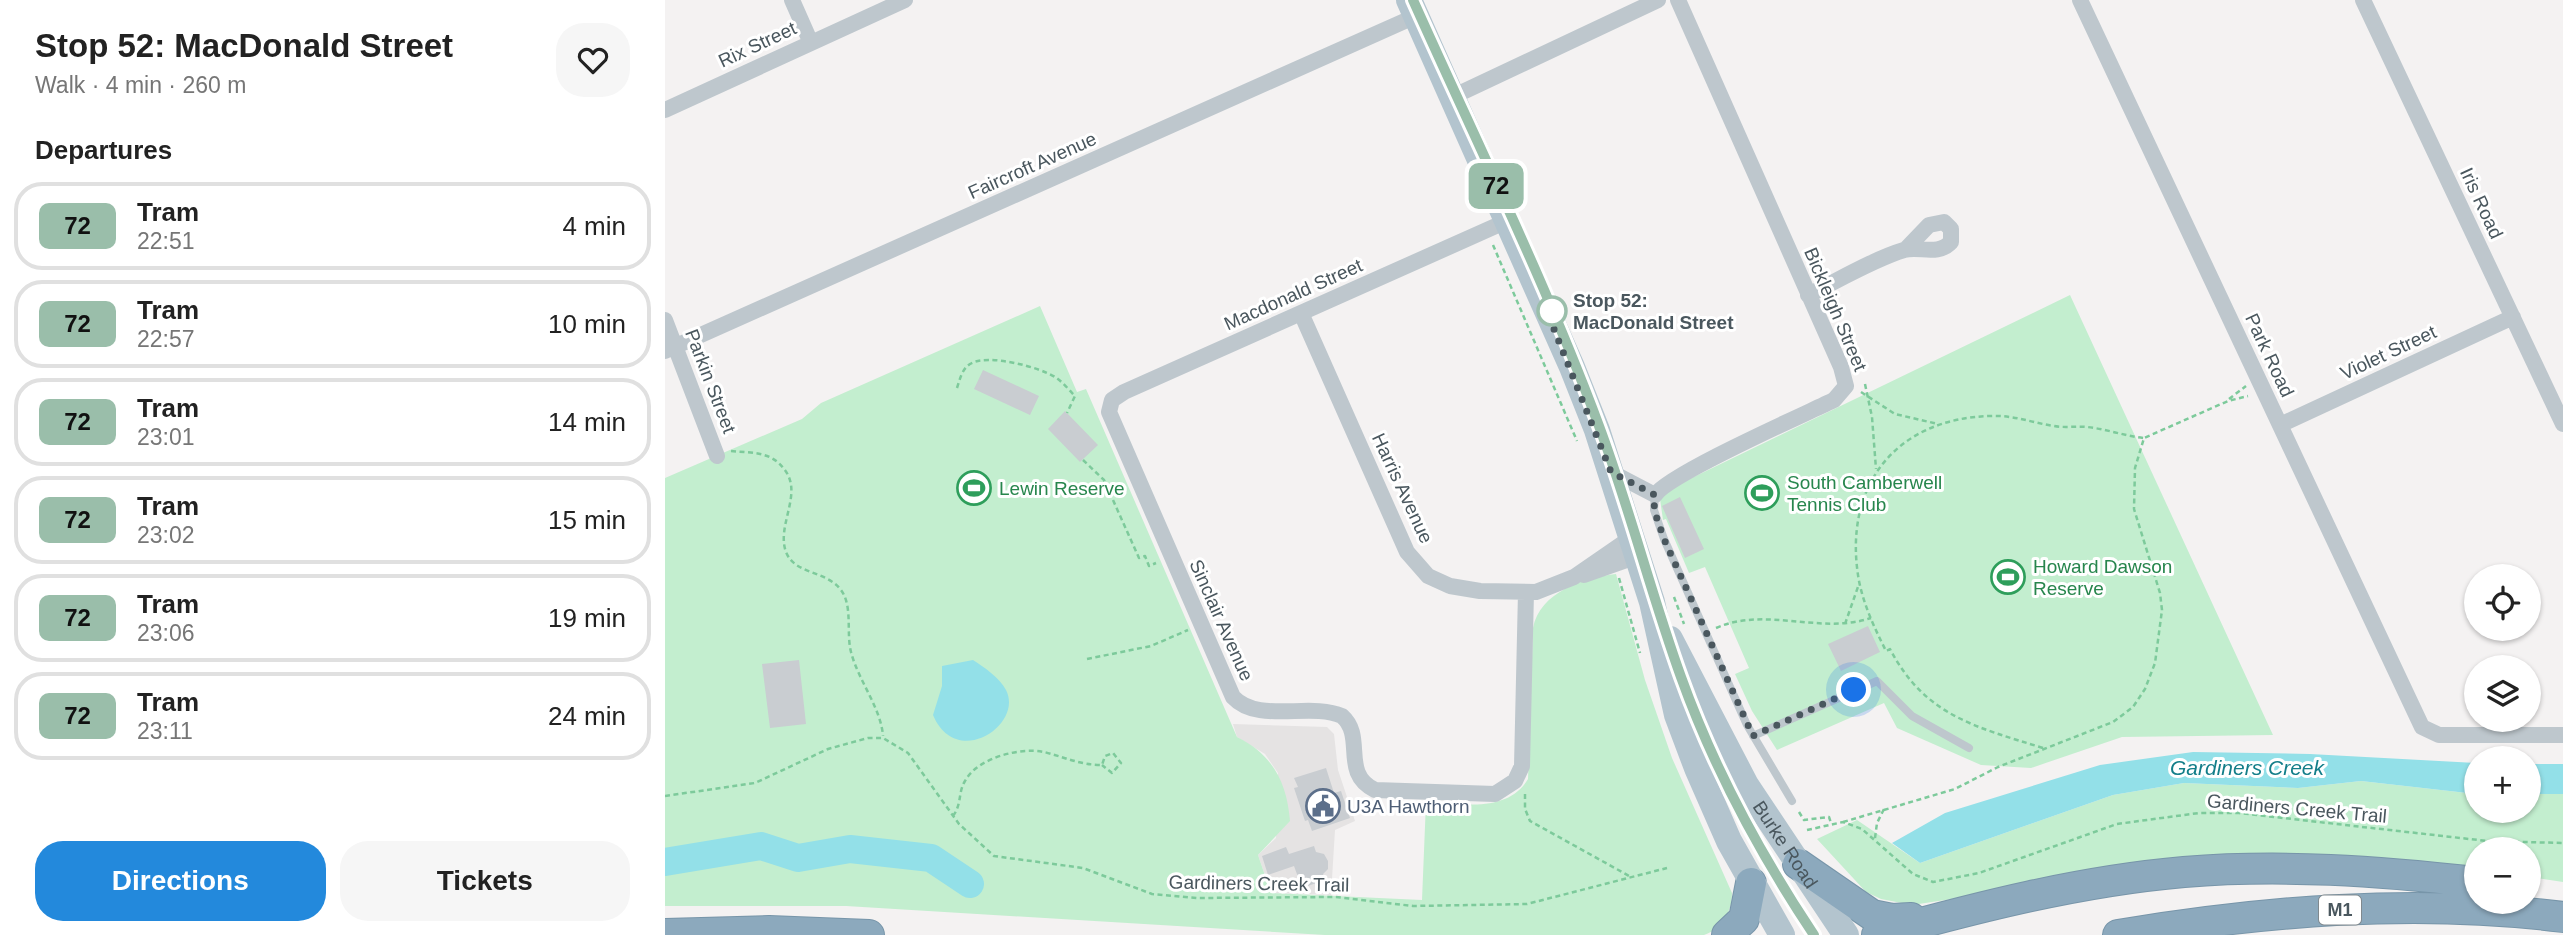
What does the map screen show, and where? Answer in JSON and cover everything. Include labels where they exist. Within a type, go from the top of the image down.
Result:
[{"type":"highway","points":[[1798,864],[1878,917],[1905,919],[2141,878],[2229,870],[2333,869],[2464,881]]},
{"type":"highway","points":[[1727,935],[1744,919],[1751,883]]},
{"type":"highway","points":[[2541,894],[2563,900]]},
{"type":"highway","points":[[1877,935],[1973,909]]},
{"type":"highway","name":"M1","points":[[2117,935],[2248,916],[2340,910],[2446,909],[2563,917]]},
{"type":"highway","points":[[665,934],[769,931],[869,935]]},
{"type":"main road","name":"Burke Road","points":[[1413,8],[1572,367],[1611,472],[1629,553],[1652,603],[1731,759],[1846,935]]},
{"type":"main road","name":"Burke Road","points":[[1652,603],[1677,715],[1705,789],[1751,883],[1782,935]]},
{"type":"street","points":[[792,0],[811,43]]},
{"type":"street","name":"Rix Street","points":[[665,110],[905,0]]},
{"type":"street","points":[[1452,97],[1658,0]]},
{"type":"street","name":"Bickleigh Street","points":[[1655,495],[1668,483],[1833,400],[1844,391],[1846,382],[1678,0]]},
{"type":"street","name":"Park Road","points":[[2080,0],[2422,727],[2439,735],[2563,735]]},
{"type":"street","name":"Iris Road","points":[[2363,0],[2563,424]]},
{"type":"street","name":"Faircroft Avenue","points":[[670,349],[1413,8]]},
{"type":"street","name":"Macdonald Street","points":[[1110,416],[1112,400],[1124,392],[1507,221]]},
{"type":"street","points":[[1808,295],[1905,250]]},
{"type":"street","name":"Harris Avenue","points":[[1301,313],[1413,561],[1429,576],[1450,586],[1526,592],[1543,590],[1629,553]]},
{"type":"street","name":"Violet Street","points":[[2280,425],[2513,317]]},
{"type":"street","name":"Parkin Street","points":[[665,320],[670,349],[722,449]]},
{"type":"street","name":"Sinclair Avenue","points":[[1110,416],[1229,690],[1238,702],[1253,708],[1326,711],[1347,720],[1353,733],[1354,768],[1366,786],[1383,791],[1495,794],[1515,781],[1522,766],[1526,592]]},
{"type":"street","points":[[1611,472],[1655,495]]},
{"type":"street","name":"Harris Avenue","points":[[1574,577],[1629,553]]},
{"type":"lane","points":[[1655,495],[1654,510],[1664,539],[1753,736],[1792,801]]},
{"type":"lane","points":[[1753,736],[1877,681],[1923,724],[1969,748]]},
{"type":"path","points":[[1493,245],[1581,453]]},
{"type":"path","points":[[957,388],[961,374],[968,365],[978,361],[1020,364],[1061,381],[1075,396],[1067,413]]},
{"type":"path","points":[[2228,401],[2250,383]]},
{"type":"path","points":[[1865,384],[1870,399],[1876,469],[1862,511],[1857,543],[1859,583],[1886,651],[1890,649],[1907,678],[1931,702],[1979,727],[2043,748]]},
{"type":"path","points":[[1856,389],[1895,414],[1937,424]]},
{"type":"path","points":[[1876,469],[1899,444],[1937,424],[1989,416],[2021,417],[2053,426],[2084,427],[2144,438],[2228,401],[2249,396]]},
{"type":"path","points":[[1807,830],[1955,789],[1998,766],[2092,732],[2133,707],[2145,689],[2155,663],[2161,633],[2160,593],[2134,509],[2135,468],[2144,438]]},
{"type":"path","points":[[665,796],[755,783],[828,749],[868,738],[883,738],[853,657],[847,604],[842,591],[821,574],[800,568],[786,551],[784,538],[791,500],[787,472],[774,458],[722,449]]},
{"type":"path","points":[[1083,460],[1104,480],[1139,558],[1145,555],[1149,566],[1171,556]]},
{"type":"path","points":[[1629,553],[1642,660]]},
{"type":"path","points":[[1845,624],[1859,583]]},
{"type":"path","points":[[1725,624],[1744,618],[1845,624],[1871,618]]},
{"type":"path","points":[[1087,659],[1151,646],[1201,625]]},
{"type":"path","name":"Gardiners Creek Trail","points":[[883,738],[901,746],[970,837],[994,856],[1017,862],[1083,868],[1152,894],[1175,897],[1336,897],[1413,906],[1527,904],[1667,868]]},
{"type":"path","points":[[953,816],[963,796],[963,782],[976,767],[992,760],[1015,753],[1042,751],[1085,765],[1102,765],[1112,773],[1121,763],[1117,755],[1108,754],[1102,765]]},
{"type":"path","points":[[1525,787],[1525,809],[1530,821],[1631,877]]},
{"type":"path","points":[[1792,801],[1804,820],[1829,817],[1831,823]]},
{"type":"path","points":[[1875,838],[1877,823],[1884,809]]},
{"type":"path","name":"Gardiners Creek Trail","points":[[1843,822],[1862,829],[1913,874],[1933,882],[1979,873],[2117,824],[2199,813],[2239,813],[2487,841],[2563,843]]},
{"type":"shaded area","points":[[1233,724],[1327,727],[1334,734],[1338,770],[1355,821],[1335,830],[1331,895],[1271,893],[1258,855],[1276,838],[1278,773],[1265,754],[1237,737]]},
{"type":"green space","points":[[2070,295],[2273,735],[2122,737],[2031,768],[1981,765],[1897,728],[1884,703],[1777,750],[1752,711],[1735,674],[1749,668],[1705,567],[1689,573],[1666,519],[1663,520],[1660,499],[1673,487]]},
{"type":"green space","name":"Lewin Reserve","points":[[1040,306],[1077,392],[1086,389],[1237,737],[1260,752],[1281,782],[1290,821],[1258,855],[1271,893],[1422,900],[1426,802],[1482,804],[1496,802],[1519,790],[1528,779],[1533,628],[1537,616],[1544,605],[1565,589],[1590,579],[1616,574],[1645,680],[1672,758],[1732,893],[1728,913],[1721,924],[1704,935],[1325,935],[846,906],[665,906],[665,478],[802,419],[821,403]]},
{"type":"green space","points":[[2361,781],[2464,793],[2464,823],[2541,823],[2541,794],[2563,794],[2563,882],[2541,879],[2541,837],[2464,837],[2464,872],[2005,891],[1912,905],[1881,899],[1866,892],[1817,839],[1857,820],[1920,863],[2113,795],[2184,783],[2298,788]]},
{"type":"water","points":[[973,660],[1000,681],[1006,690],[1009,703],[997,728],[985,736],[971,740],[957,739],[943,731],[933,715],[942,686],[942,666]]},
{"type":"water","points":[[2193,752],[2310,754],[2464,762],[2464,793],[2361,781],[2298,788],[2184,783],[2113,795],[1920,863],[1892,843],[1945,813],[2100,765]]},
{"type":"water","points":[[2541,764],[2563,764],[2563,794],[2541,794]]},
{"type":"building","points":[[983,370],[1039,396],[1030,415],[974,389]]},
{"type":"building","points":[[1065,411],[1098,445],[1080,462],[1048,429]]},
{"type":"building","points":[[1680,497],[1704,549],[1685,558],[1662,506]]},
{"type":"building","points":[[1868,626],[1880,652],[1841,671],[1828,644]]},
{"type":"building","points":[[799,660],[806,724],[770,728],[762,664]]},
{"type":"building","name":"U3A Hawthorn","points":[[1326,768],[1334,793],[1341,791],[1350,818],[1312,831],[1308,820],[1305,821],[1294,788],[1298,787],[1294,778]]},
{"type":"building","points":[[1314,846],[1316,852],[1324,854],[1328,861],[1328,869],[1323,874],[1325,880],[1302,888],[1294,866],[1268,875],[1262,856],[1286,847],[1289,854]]},
{"type":"waterway","name":"Gardiners Creek","points":[[665,862],[761,846],[798,858],[850,849],[931,858],[970,884]]},
{"type":"tram line","points":[[1413,0],[1589,398],[1681,677],[1713,756],[1772,871],[1814,935]]},
{"type":"tram line","name":"72","points":[[1413,0],[1581,379],[1616,474],[1681,677],[1705,736],[1749,831],[1814,935]]},
{"type":"place","name":"Stop 52: MacDonald Street","points":[[1552,311]]},
{"type":"place","name":"Lewin Reserve","points":[[974,488]]},
{"type":"place","name":"South Camberwell Tennis Club","points":[[1762,493]]},
{"type":"place","name":"Howard Dawson Reserve","points":[[2008,577]]},
{"type":"place","name":"U3A Hawthorn","points":[[1323,806]]},
{"type":"route","points":[[1552,311],[1544,304],[1591,415],[1611,472],[1655,495],[1654,510],[1657,522],[1753,736],[1854,690]]}]
